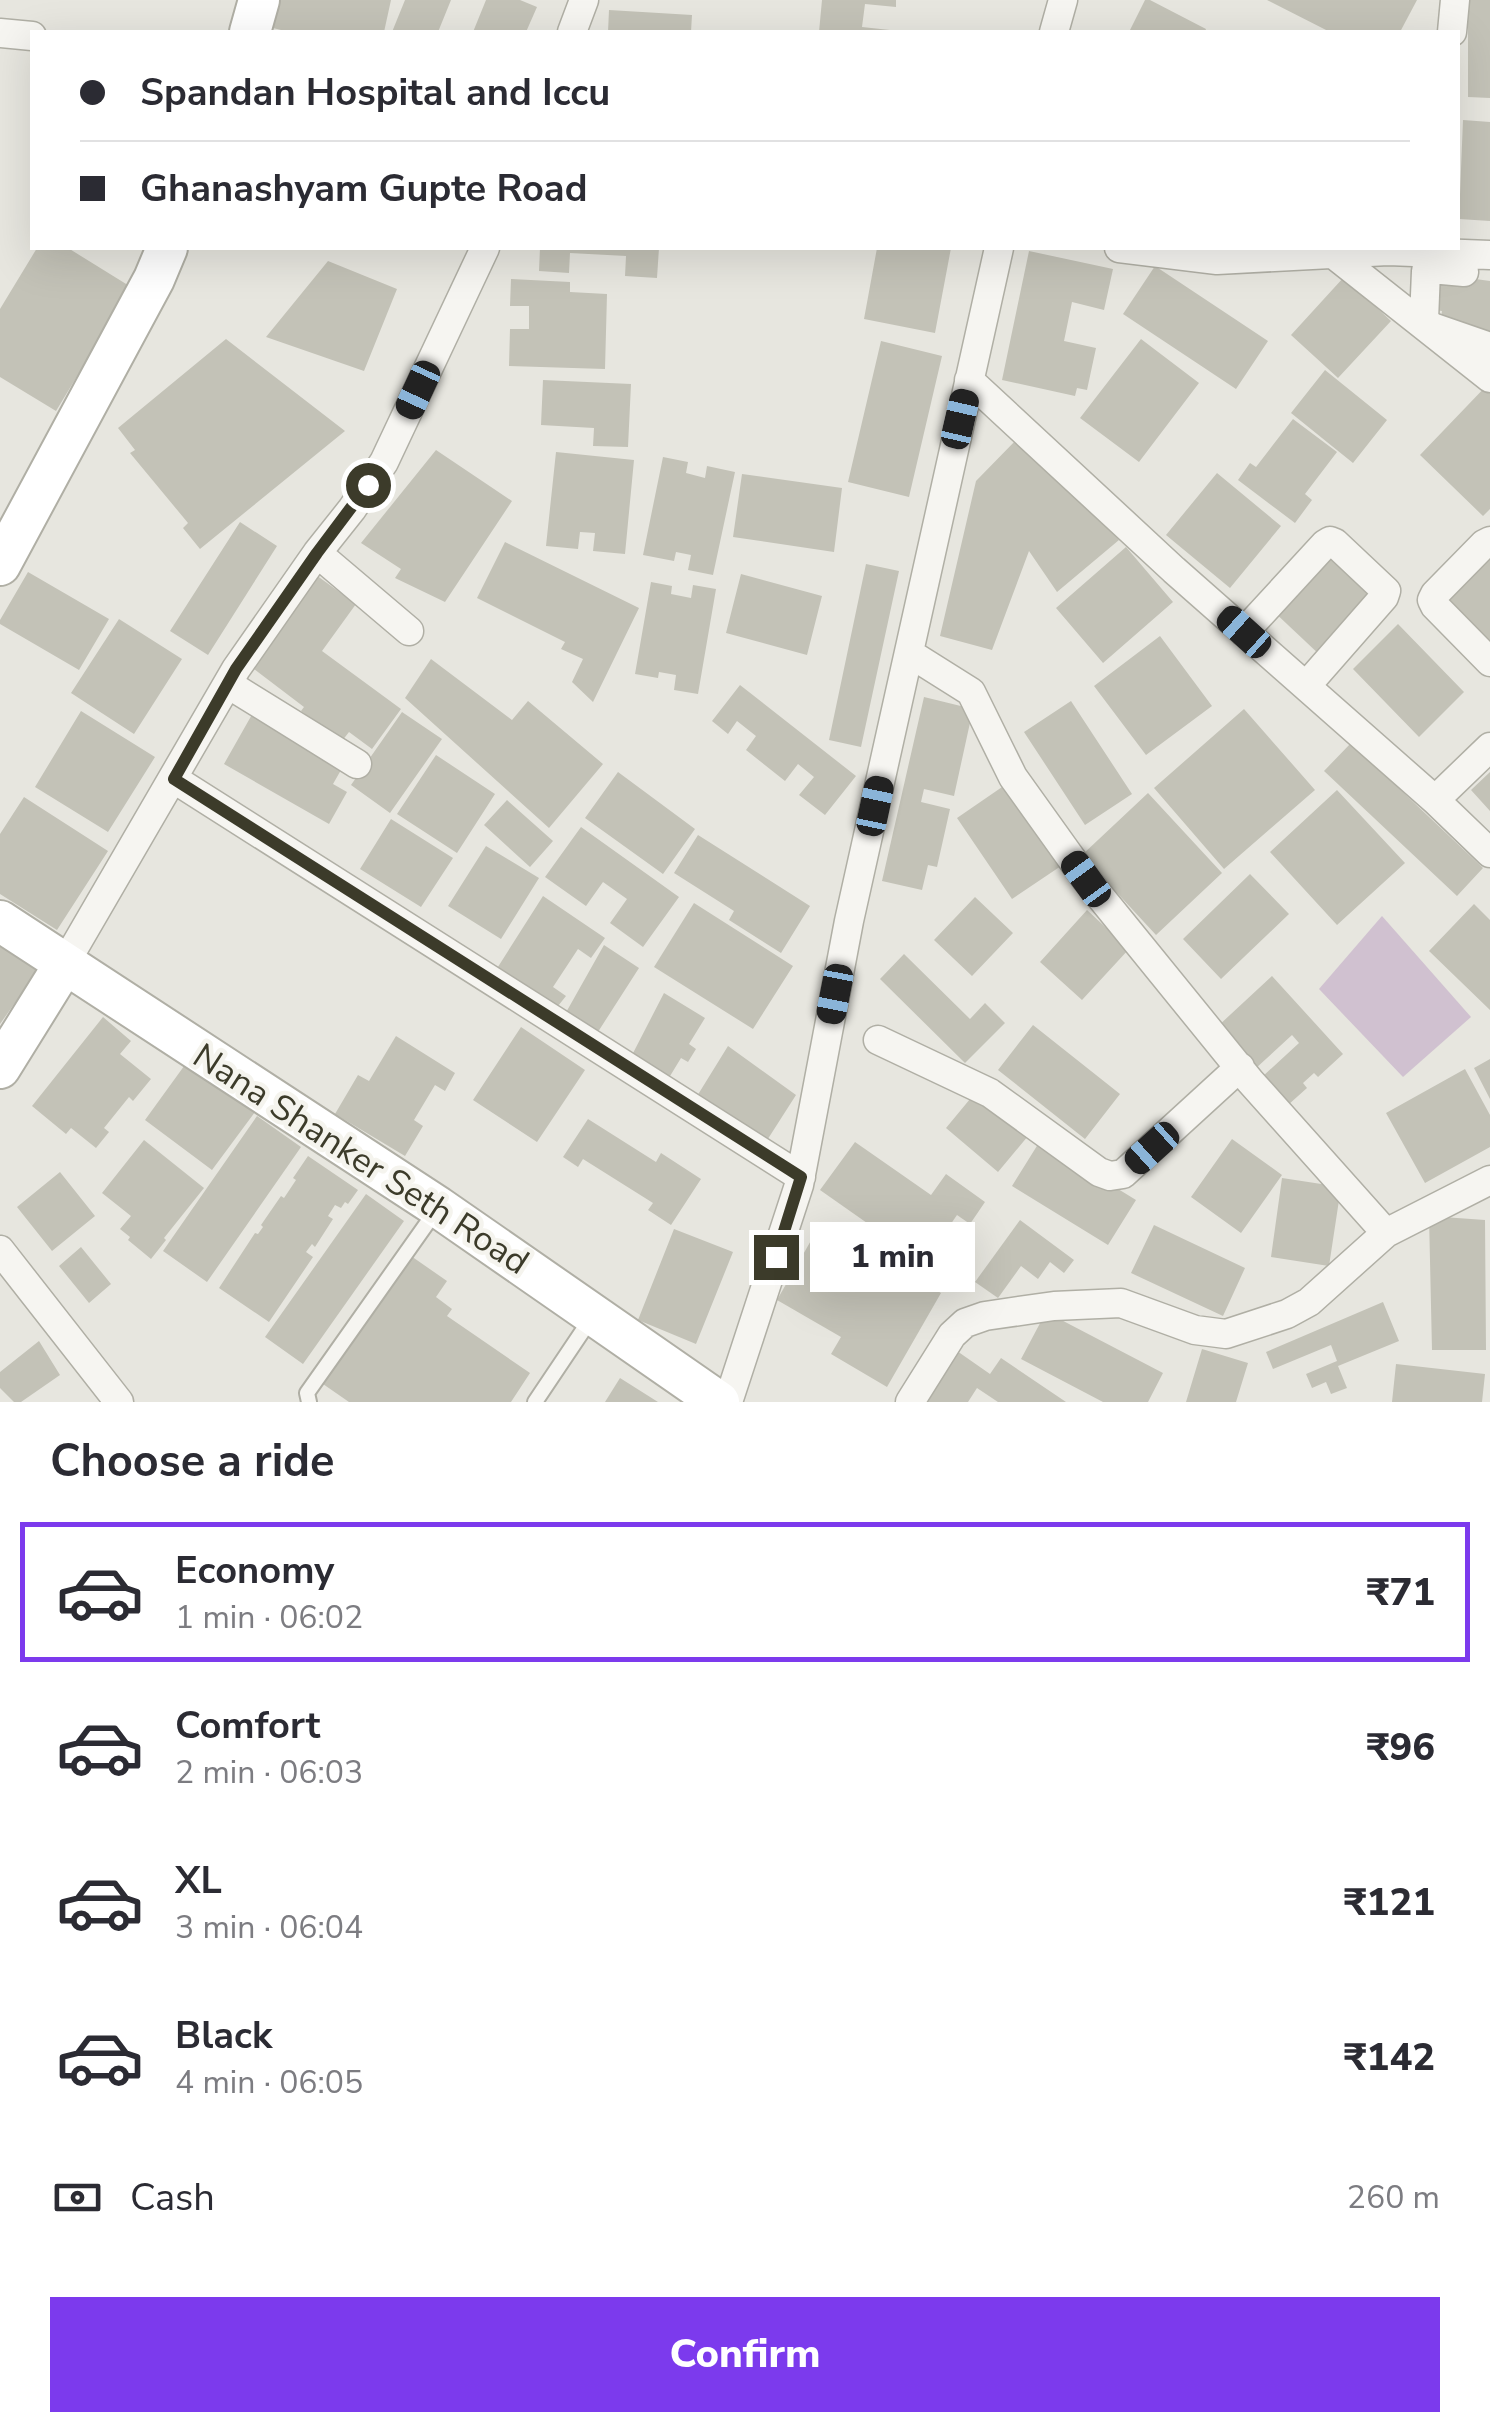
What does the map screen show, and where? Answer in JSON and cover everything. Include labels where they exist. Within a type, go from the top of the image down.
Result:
[{"type":"street","points":[[251,30],[259,0]]},
{"type":"street","points":[[573,30],[584,0]]},
{"type":"street","points":[[1055,30],[1063,0]]},
{"type":"street","points":[[1452,30],[1454,0]]},
{"type":"street","points":[[0,33],[30,36]]},
{"type":"street","points":[[0,566],[11,522],[154,280],[165,250]]},
{"type":"street","points":[[0,1068],[228,684],[384,462],[484,250]]},
{"type":"street","points":[[728,1402],[801,1177],[849,922],[999,250]]},
{"type":"street","points":[[1135,250],[1217,260],[1434,250],[1490,255]]},
{"type":"street","points":[[1332,253],[1490,378]]},
{"type":"street","points":[[1490,274],[1426,271],[1422,316],[1432,327],[1490,348]]},
{"type":"street","points":[[969,380],[1490,853]]},
{"type":"street","points":[[1244,632],[1324,544],[1330,540],[1335,543],[1386,591],[1306,686]]},
{"type":"street","points":[[1490,541],[1432,600],[1490,662]]},
{"type":"street","points":[[317,553],[409,631]]},
{"type":"street","points":[[909,653],[971,692],[1013,778],[1086,879],[1240,1068],[1386,1233]]},
{"type":"street","points":[[228,684],[357,764]]},
{"type":"street","points":[[1435,800],[1490,747]]},
{"type":"street","points":[[174,779],[801,1177]]},
{"type":"street","name":"Nana Shanker Seth Road","points":[[0,921],[438,1207],[719,1402]]},
{"type":"street","points":[[878,1040],[990,1094],[1088,1166],[1110,1176],[1122,1174],[1240,1068]]},
{"type":"street","points":[[910,1402],[952,1335],[965,1323],[985,1316],[1054,1306],[1121,1303],[1196,1330],[1226,1334],[1287,1314],[1309,1302],[1386,1233],[1490,1180]]},
{"type":"street","points":[[0,1250],[118,1402]]},
{"type":"lane","points":[[308,1402],[307,1393],[438,1207]]},
{"type":"lane","points":[[535,1402],[594,1315]]},
{"type":"shaded area","points":[[1382,916],[1471,1017],[1403,1077],[1319,989]]},
{"type":"building","points":[[271,0],[391,0],[384,30],[281,30],[265,26]]},
{"type":"building","points":[[405,0],[451,0],[439,30],[393,30]]},
{"type":"building","points":[[486,0],[520,0],[537,7],[527,30],[474,30]]},
{"type":"building","points":[[822,0],[896,0],[896,7],[865,4],[862,27],[890,30],[819,30]]},
{"type":"building","points":[[1145,0],[1206,29],[1206,30],[1130,30]]},
{"type":"building","points":[[1267,0],[1417,0],[1401,30],[1326,30]]},
{"type":"building","points":[[1468,0],[1490,0],[1490,98],[1468,97]]},
{"type":"building","points":[[609,10],[692,15],[691,30],[608,30]]},
{"type":"building","points":[[1463,120],[1490,122],[1490,221],[1460,219]]},
{"type":"building","points":[[36,250],[71,250],[131,287],[56,411],[0,377],[0,309]]},
{"type":"building","points":[[540,250],[659,250],[657,278],[625,276],[626,256],[570,253],[569,273],[539,271]]},
{"type":"building","points":[[877,250],[951,250],[935,333],[864,319]]},
{"type":"building","points":[[1029,251],[1113,269],[1104,310],[1072,302],[1064,341],[1096,348],[1087,390],[1077,388],[1075,396],[1002,380]]},
{"type":"building","points":[[328,261],[397,289],[364,371],[266,337]]},
{"type":"building","points":[[1155,266],[1268,341],[1236,389],[1123,314]]},
{"type":"building","points":[[1431,273],[1490,281],[1490,334],[1440,326],[1442,311],[1426,309]]},
{"type":"building","points":[[1344,277],[1391,321],[1338,378],[1291,335]]},
{"type":"building","points":[[511,279],[570,282],[570,292],[607,294],[605,369],[509,366],[510,329],[529,329],[529,306],[510,306]]},
{"type":"building","points":[[226,339],[345,431],[200,549],[183,528],[188,523],[130,453],[135,450],[118,428]]},
{"type":"building","points":[[1141,339],[1199,383],[1139,462],[1080,418]]},
{"type":"building","points":[[881,341],[942,356],[909,497],[848,482]]},
{"type":"building","points":[[1325,370],[1387,420],[1353,463],[1291,413]]},
{"type":"building","points":[[543,380],[631,384],[628,447],[593,446],[594,428],[541,425]]},
{"type":"building","points":[[1490,382],[1490,509],[1483,516],[1420,455]]},
{"type":"building","points":[[1293,419],[1337,452],[1305,494],[1312,500],[1295,523],[1238,480],[1250,463],[1256,467]]},
{"type":"building","points":[[1022,434],[1119,540],[1057,592],[1029,551],[992,650],[940,636],[976,481]]},
{"type":"building","points":[[436,450],[512,501],[445,602],[395,578],[401,569],[361,543]]},
{"type":"building","points":[[556,452],[634,460],[625,554],[593,551],[595,533],[580,532],[578,549],[546,546]]},
{"type":"building","points":[[663,457],[688,462],[686,473],[705,478],[707,466],[735,472],[713,575],[688,570],[691,555],[676,552],[674,561],[643,555]]},
{"type":"building","points":[[1217,473],[1281,526],[1230,588],[1166,535]]},
{"type":"building","points":[[742,474],[842,488],[834,552],[733,537]]},
{"type":"building","points":[[240,522],[277,546],[208,655],[170,631]]},
{"type":"building","points":[[505,542],[639,608],[593,702],[572,682],[583,659],[561,649],[565,642],[477,598]]},
{"type":"building","points":[[1331,546],[1381,593],[1322,657],[1271,609]]},
{"type":"building","points":[[1126,547],[1173,602],[1103,663],[1056,608]]},
{"type":"building","points":[[1490,550],[1490,648],[1442,602]]},
{"type":"building","points":[[866,564],[899,571],[861,747],[829,740]]},
{"type":"building","points":[[28,572],[109,619],[79,670],[0,624]]},
{"type":"building","points":[[741,574],[822,596],[807,655],[726,633]]},
{"type":"building","points":[[316,575],[356,604],[322,651],[401,709],[372,749],[349,732],[342,741],[250,666]]},
{"type":"building","points":[[651,582],[672,586],[671,594],[691,598],[693,585],[716,589],[698,694],[674,690],[676,675],[659,672],[658,678],[635,674]]},
{"type":"building","points":[[119,619],[182,659],[134,734],[71,693]]},
{"type":"building","points":[[1398,624],[1464,692],[1419,737],[1353,669]]},
{"type":"building","points":[[1160,636],[1212,706],[1146,755],[1094,686]]},
{"type":"building","points":[[431,659],[512,720],[528,701],[603,764],[549,828],[405,698]]},
{"type":"building","points":[[740,685],[856,776],[825,815],[799,795],[814,777],[798,764],[785,781],[746,750],[756,736],[737,721],[728,734],[712,721]]},
{"type":"building","points":[[924,697],[973,709],[954,796],[924,789],[921,802],[950,809],[937,867],[928,865],[922,890],[882,881]]},
{"type":"building","points":[[1071,701],[1132,794],[1085,825],[1024,732]]},
{"type":"building","points":[[1244,709],[1315,790],[1224,869],[1154,788]]},
{"type":"building","points":[[81,711],[155,757],[108,832],[35,787]]},
{"type":"building","points":[[254,711],[345,763],[333,784],[347,792],[329,824],[224,764]]},
{"type":"building","points":[[402,712],[442,739],[390,813],[351,785]]},
{"type":"building","points":[[1351,743],[1483,868],[1457,896],[1324,771]]},
{"type":"building","points":[[436,755],[495,794],[457,853],[397,814]]},
{"type":"building","points":[[618,772],[695,829],[663,874],[585,818]]},
{"type":"building","points":[[1490,772],[1490,811],[1471,790]]},
{"type":"building","points":[[1005,785],[1061,866],[1012,899],[957,818]]},
{"type":"building","points":[[1337,790],[1405,863],[1337,925],[1270,852]]},
{"type":"building","points":[[1148,793],[1222,873],[1156,935],[1082,855]]},
{"type":"building","points":[[24,797],[108,851],[57,930],[0,894],[0,834]]},
{"type":"building","points":[[507,800],[553,841],[530,867],[484,825]]},
{"type":"building","points":[[391,819],[453,858],[421,907],[360,869]]},
{"type":"building","points":[[581,827],[679,897],[643,947],[610,923],[627,899],[603,882],[586,906],[545,877]]},
{"type":"building","points":[[698,835],[810,906],[781,953],[729,920],[734,911],[674,873]]},
{"type":"building","points":[[486,846],[539,878],[501,939],[448,906]]},
{"type":"building","points":[[1250,874],[1289,914],[1221,979],[1183,939]]},
{"type":"building","points":[[543,896],[605,938],[591,958],[578,949],[553,987],[566,996],[554,1011],[496,970]]},
{"type":"building","points":[[975,897],[1013,933],[972,976],[934,940]]},
{"type":"building","points":[[694,903],[793,966],[753,1029],[654,967]]},
{"type":"building","points":[[1474,904],[1490,920],[1490,1010],[1429,951]]},
{"type":"building","points":[[1087,910],[1129,949],[1082,1000],[1040,962]]},
{"type":"building","points":[[0,937],[41,966],[0,1024]]},
{"type":"building","points":[[604,945],[639,968],[596,1035],[564,1016]]},
{"type":"building","points":[[904,954],[970,1019],[985,1003],[1005,1023],[965,1063],[880,979]]},
{"type":"building","points":[[1272,976],[1343,1054],[1318,1077],[1314,1073],[1303,1083],[1307,1088],[1288,1105],[1262,1077],[1299,1043],[1292,1035],[1255,1069],[1217,1027]]},
{"type":"building","points":[[664,993],[705,1018],[689,1044],[696,1049],[688,1062],[681,1058],[667,1081],[631,1057]]},
{"type":"building","points":[[103,1017],[131,1041],[120,1054],[151,1079],[133,1101],[129,1097],[104,1128],[109,1132],[96,1148],[71,1128],[66,1134],[32,1106]]},
{"type":"building","points":[[1033,1025],[1120,1094],[1085,1139],[998,1070]]},
{"type":"building","points":[[521,1027],[585,1070],[537,1142],[473,1100]]},
{"type":"building","points":[[396,1036],[455,1073],[445,1091],[435,1085],[414,1120],[423,1126],[405,1156],[335,1114],[358,1075],[369,1081]]},
{"type":"building","points":[[728,1046],[796,1095],[764,1145],[694,1101]]},
{"type":"building","points":[[1490,1059],[1490,1099],[1474,1068]]},
{"type":"building","points":[[187,1062],[255,1112],[212,1170],[145,1120]]},
{"type":"building","points":[[1465,1069],[1490,1115],[1490,1147],[1425,1183],[1386,1113]]},
{"type":"building","points":[[975,1093],[1028,1136],[998,1172],[946,1128]]},
{"type":"building","points":[[257,1116],[301,1147],[207,1282],[163,1251]]},
{"type":"building","points":[[588,1119],[656,1162],[661,1153],[701,1179],[671,1225],[648,1210],[653,1203],[583,1159],[578,1167],[563,1157]]},
{"type":"building","points":[[1232,1139],[1282,1175],[1241,1233],[1191,1197]]},
{"type":"building","points":[[144,1140],[204,1188],[151,1259],[120,1229],[131,1216],[102,1193]]},
{"type":"building","points":[[1040,1141],[1136,1200],[1108,1245],[1012,1186]]},
{"type":"building","points":[[855,1142],[931,1195],[946,1174],[985,1202],[970,1224],[957,1215],[924,1263],[820,1190]]},
{"type":"building","points":[[308,1156],[358,1190],[348,1204],[345,1202],[341,1208],[335,1205],[328,1216],[333,1219],[315,1247],[312,1244],[306,1252],[313,1257],[269,1322],[219,1288],[281,1196],[284,1198]]},
{"type":"building","points":[[60,1172],[95,1216],[52,1251],[17,1207]]},
{"type":"building","points":[[1282,1178],[1341,1187],[1329,1266],[1271,1257]]},
{"type":"building","points":[[366,1194],[404,1221],[303,1364],[265,1337]]},
{"type":"building","points":[[1429,1216],[1485,1220],[1486,1350],[1432,1350]]},
{"type":"building","points":[[1020,1220],[1074,1260],[1064,1273],[1050,1262],[1038,1279],[1021,1266],[998,1298],[975,1282]]},
{"type":"building","points":[[821,1223],[941,1293],[887,1387],[831,1354],[841,1337],[777,1300]]},
{"type":"building","points":[[1154,1225],[1245,1268],[1223,1316],[1131,1273]]},
{"type":"building","points":[[674,1229],[733,1252],[696,1344],[638,1320]]},
{"type":"building","points":[[81,1247],[111,1284],[89,1303],[59,1266]]},
{"type":"building","points":[[411,1256],[447,1281],[436,1297],[452,1309],[447,1316],[530,1373],[511,1402],[349,1402],[323,1384]]},
{"type":"building","points":[[1383,1302],[1399,1341],[1338,1366],[1347,1388],[1331,1394],[1326,1382],[1312,1388],[1306,1374],[1337,1361],[1331,1345],[1273,1369],[1266,1352]]},
{"type":"building","points":[[1046,1312],[1163,1373],[1148,1402],[1103,1402],[1021,1359]]},
{"type":"building","points":[[39,1341],[60,1375],[21,1402],[14,1402],[0,1388],[0,1372]]},
{"type":"building","points":[[1202,1349],[1248,1363],[1236,1402],[1186,1402]]},
{"type":"building","points":[[957,1351],[990,1374],[1001,1358],[1066,1402],[998,1402],[977,1388],[968,1402],[924,1402]]},
{"type":"building","points":[[1396,1364],[1485,1374],[1482,1402],[1392,1402]]},
{"type":"building","points":[[620,1378],[658,1402],[605,1402]]},
{"type":"route","points":[[368,485],[236,669],[174,779],[801,1177],[776,1257]]}]
